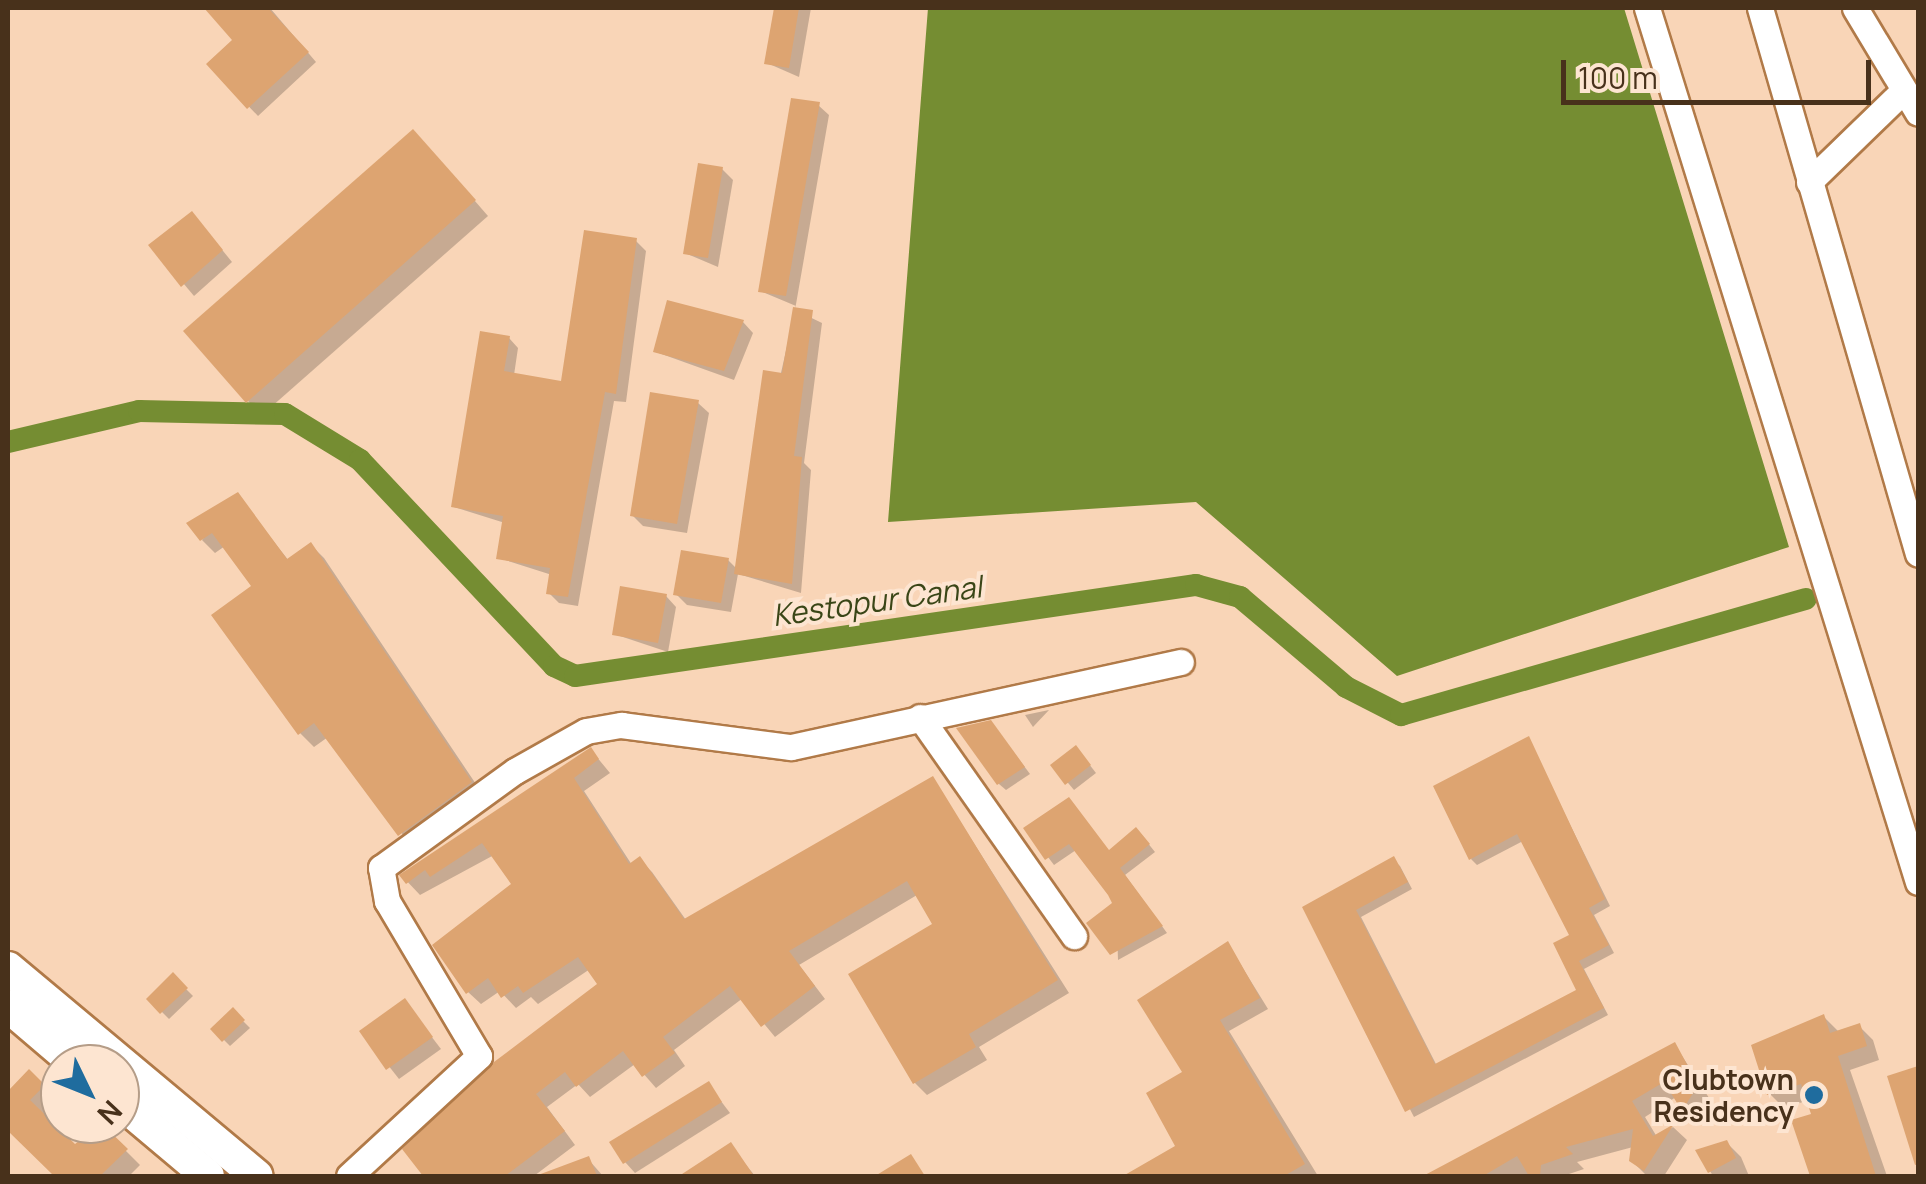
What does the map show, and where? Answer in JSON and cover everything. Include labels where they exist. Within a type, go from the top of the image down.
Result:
[{"type":"main road","points":[[8,968],[257,1176]]},
{"type":"main road","points":[[8,1006],[53,1044]]},
{"type":"main road","points":[[140,1119],[208,1176]]},
{"type":"street","points":[[1647,8],[1918,882]]},
{"type":"street","points":[[1760,8],[1918,554]]},
{"type":"street","points":[[1856,8],[1918,113]]},
{"type":"street","points":[[1809,182],[1904,91]]},
{"type":"street","points":[[349,1176],[478,1056],[387,901],[381,868],[586,730],[620,725],[791,747],[1181,662]]},
{"type":"street","points":[[920,716],[1074,936]]},
{"type":"shaded area","points":[[928,8],[1624,8],[1789,547],[1397,676],[1196,502],[888,522]]},
{"type":"building","points":[[204,8],[268,8],[309,52],[247,109],[206,64],[232,40]]},
{"type":"building","points":[[774,8],[799,8],[789,68],[764,64]]},
{"type":"building","points":[[791,98],[820,102],[786,296],[758,292]]},
{"type":"building","points":[[413,129],[476,200],[246,403],[183,331]]},
{"type":"building","points":[[698,163],[723,167],[708,258],[683,254]]},
{"type":"building","points":[[192,211],[223,250],[181,287],[148,245]]},
{"type":"building","points":[[584,230],[637,238],[616,394],[605,392],[568,597],[546,594],[550,568],[496,559],[503,516],[451,507],[480,331],[510,336],[504,371],[561,381]]},
{"type":"building","points":[[667,300],[744,320],[724,371],[653,352]]},
{"type":"building","points":[[793,307],[813,310],[794,456],[802,457],[792,584],[734,574],[763,370],[782,373]]},
{"type":"building","points":[[650,392],[699,400],[677,524],[630,516]]},
{"type":"building","points":[[238,492],[287,559],[311,542],[472,782],[398,836],[314,723],[298,735],[211,615],[251,586],[212,533],[200,541],[186,523]]},
{"type":"building","points":[[681,550],[729,558],[721,603],[673,595]]},
{"type":"building","points":[[620,586],[667,594],[658,643],[612,635]]},
{"type":"building","points":[[991,720],[1025,767],[997,785],[956,728]]},
{"type":"building","points":[[1529,736],[1605,899],[1589,908],[1609,945],[1579,961],[1604,1008],[1405,1112],[1302,907],[1394,856],[1408,882],[1356,910],[1435,1064],[1576,990],[1553,943],[1569,935],[1517,834],[1469,860],[1433,786]]},
{"type":"building","points":[[1076,745],[1091,765],[1065,785],[1050,765]]},
{"type":"building","points":[[591,747],[599,759],[574,778],[629,864],[640,856],[684,919],[933,776],[1058,980],[969,1034],[976,1047],[913,1084],[848,974],[932,924],[907,881],[789,951],[815,986],[761,1027],[730,986],[663,1037],[675,1053],[642,1077],[623,1051],[576,1087],[565,1072],[536,1094],[565,1131],[505,1176],[423,1176],[402,1149],[494,1062],[597,984],[578,957],[523,993],[518,986],[501,998],[488,978],[466,994],[432,945],[511,884],[482,843],[430,877],[425,870],[406,884],[399,875]]},
{"type":"building","points":[[1069,797],[1109,850],[1136,827],[1150,844],[1120,868],[1163,926],[1110,955],[1086,923],[1112,903],[1108,895],[1069,844],[1045,860],[1023,828]]},
{"type":"building","points":[[1228,941],[1260,998],[1220,1020],[1305,1164],[1284,1176],[1123,1176],[1175,1146],[1146,1093],[1182,1072],[1137,1000]]},
{"type":"building","points":[[173,972],[188,988],[160,1014],[146,999]]},
{"type":"building","points":[[405,998],[433,1037],[386,1070],[359,1031]]},
{"type":"building","points":[[233,1007],[245,1020],[222,1042],[210,1029]]},
{"type":"building","name":"Clubtown Residency","points":[[1824,1014],[1830,1033],[1860,1023],[1867,1046],[1838,1056],[1876,1176],[1810,1176],[1791,1120],[1811,1114],[1801,1084],[1767,1095],[1751,1045]]},
{"type":"building","points":[[1675,1042],[1698,1085],[1682,1111],[1664,1082],[1632,1101],[1653,1136],[1674,1124],[1644,1171],[1629,1161],[1633,1129],[1566,1147],[1573,1154],[1541,1165],[1540,1176],[1529,1176],[1517,1156],[1483,1176],[1423,1176]]},
{"type":"building","points":[[1918,1066],[1918,1164],[1915,1165],[1887,1076]]},
{"type":"building","points":[[29,1069],[40,1080],[40,1090],[30,1100],[40,1110],[40,1144],[123,1144],[128,1149],[100,1176],[54,1176],[8,1131],[8,1091]]},
{"type":"building","points":[[709,1081],[722,1102],[623,1164],[609,1142]]},
{"type":"building","points":[[1727,1140],[1736,1158],[1708,1173],[1695,1150]]},
{"type":"building","points":[[731,1142],[754,1176],[679,1176]]},
{"type":"building","points":[[911,1154],[925,1176],[875,1176]]},
{"type":"building","points":[[589,1156],[597,1176],[538,1175]]},
{"type":"waterway","name":"Kestopur Canal","points":[[8,442],[139,411],[285,414],[360,460],[554,666],[575,676],[1196,585],[1240,597],[1346,687],[1401,715],[1806,599]]},
{"type":"place","name":"Clubtown Residency","points":[[1814,1095]]}]
